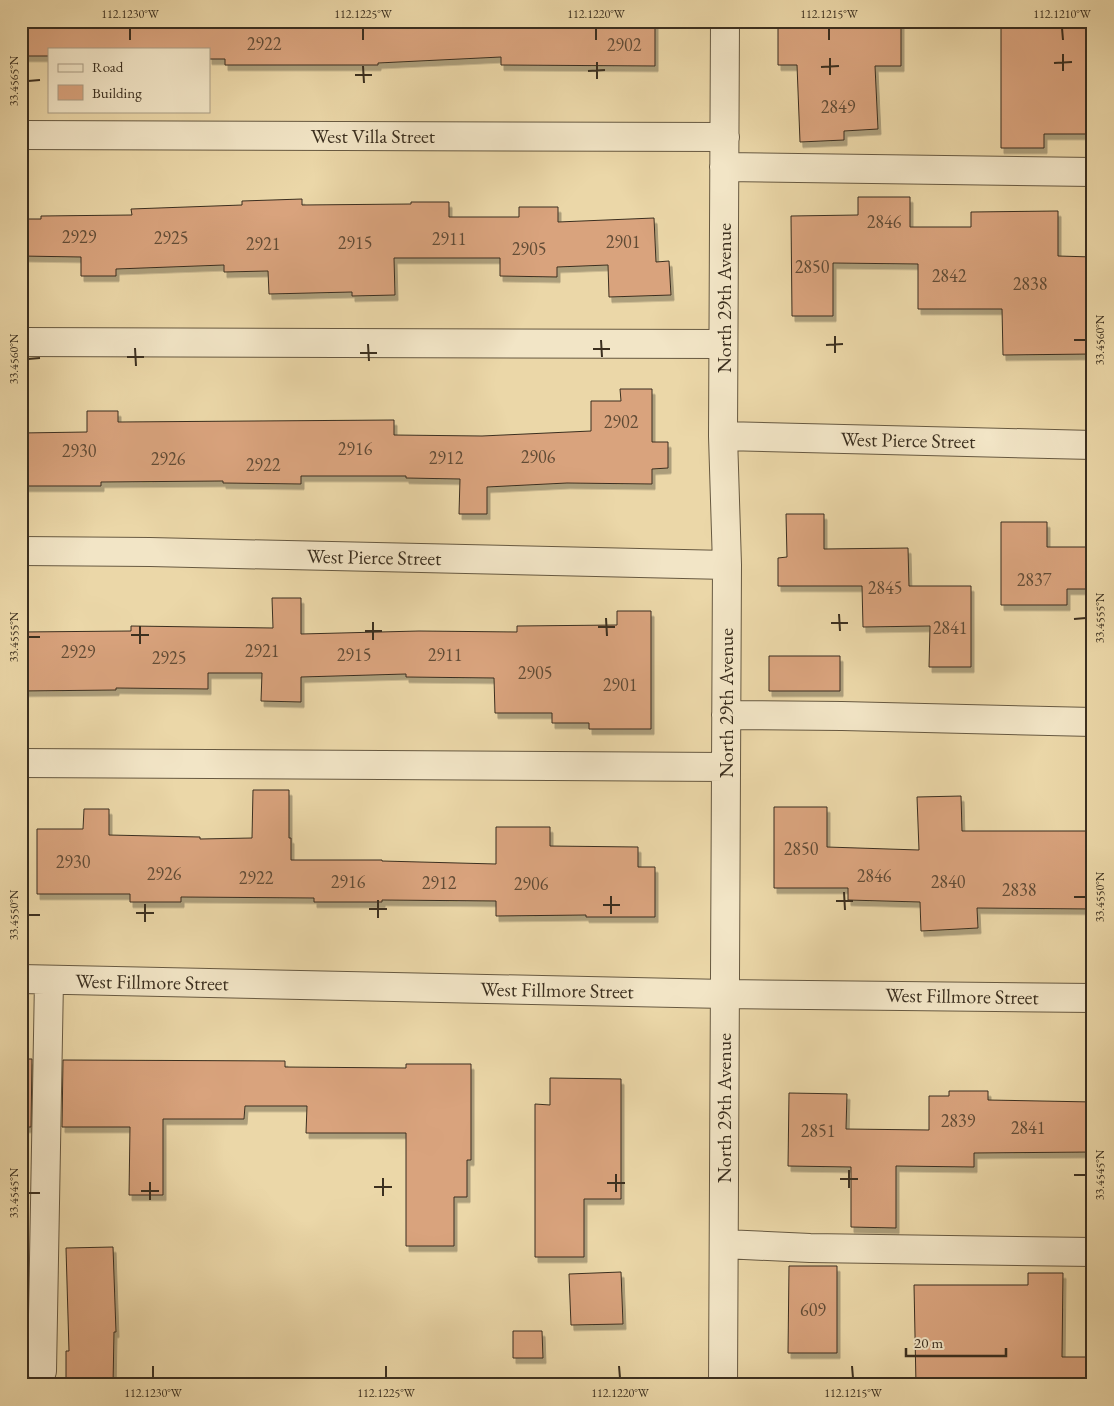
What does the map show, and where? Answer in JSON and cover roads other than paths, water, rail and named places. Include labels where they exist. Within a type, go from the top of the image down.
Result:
[{"type":"street","name":"North 29th Avenue","points":[[723,1385],[727,565],[723,436],[725,21]]},
{"type":"street","name":"West Villa Street","points":[[21,135],[725,137]]},
{"type":"street","points":[[724,167],[1093,172]]},
{"type":"street","points":[[21,342],[723,344]]},
{"type":"street","name":"West Pierce Street","points":[[723,436],[1093,445]]},
{"type":"street","name":"West Pierce Street","points":[[21,551],[727,565]]},
{"type":"street","points":[[726,715],[1093,722]]},
{"type":"street","points":[[21,763],[726,766]]},
{"type":"street","name":"West Fillmore Street","points":[[21,979],[725,994],[1093,998]]},
{"type":"street","points":[[42,1371],[49,980]]},
{"type":"street","points":[[724,1244],[810,1248],[1093,1252]]}]
